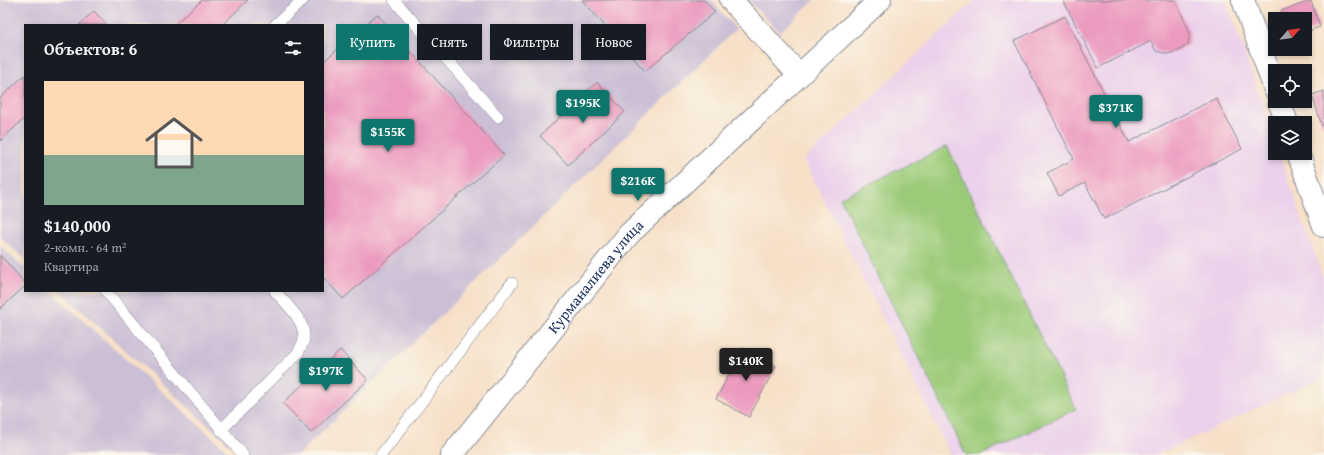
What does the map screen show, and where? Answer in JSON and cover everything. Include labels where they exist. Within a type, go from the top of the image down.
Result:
[{"type":"street","points":[[731,0],[749,11],[799,75]]},
{"type":"street","name":"Курманалиева улица","points":[[452,455],[629,234],[880,0]]},
{"type":"street","points":[[1243,0],[1268,70]]},
{"type":"street","points":[[1300,160],[1324,226]]},
{"type":"lane","points":[[276,24],[303,0]]},
{"type":"lane","points":[[394,0],[498,117]]},
{"type":"lane","points":[[381,455],[512,283]]},
{"type":"lane","points":[[107,292],[243,455]]},
{"type":"lane","points":[[221,430],[298,353],[304,340],[303,327],[297,317],[275,292]]},
{"type":"shaded area","points":[[0,0],[711,0],[736,29],[298,455],[241,455],[61,292],[324,292],[324,24],[24,24],[24,258],[0,237]]},
{"type":"shaded area","points":[[748,0],[815,0],[780,32]]},
{"type":"shaded area","points":[[975,0],[1226,0],[1268,120],[1268,160],[1281,160],[1324,281],[1324,377],[1156,455],[951,455],[804,160]]},
{"type":"shaded area","points":[[0,246],[24,268],[24,292],[51,292],[232,455],[0,455]]},
{"type":"green space","points":[[947,146],[1076,409],[981,455],[966,455],[840,198]]},
{"type":"building","points":[[202,0],[248,0],[223,24],[175,24]]},
{"type":"building","points":[[582,0],[704,0],[715,12],[645,71],[635,60],[646,60],[646,24],[603,24]]},
{"type":"building","points":[[1063,0],[1175,0],[1190,33],[1188,44],[1179,51],[1167,54],[1156,51],[1151,41],[1098,68]]},
{"type":"building","points":[[1311,1],[1320,27],[1312,30],[1312,12],[1281,11]]},
{"type":"building","points":[[94,11],[106,24],[80,24]]},
{"type":"building","points":[[377,14],[386,24],[366,24]]},
{"type":"building","points":[[1065,16],[1129,142],[1216,98],[1242,149],[1104,219],[1085,183],[1059,196],[1047,173],[1074,159],[1014,41]]},
{"type":"building","points":[[336,50],[336,60],[409,60],[409,50],[504,155],[343,299],[324,278],[324,61]]},
{"type":"building","points":[[24,76],[24,119],[0,141],[0,98]]},
{"type":"building","points":[[597,82],[625,112],[568,165],[540,136]]},
{"type":"building","points":[[1324,91],[1324,126],[1322,126],[1312,95]]},
{"type":"building","points":[[0,255],[24,282],[24,287],[0,309]]},
{"type":"building","points":[[743,348],[776,366],[749,417],[716,399]]},
{"type":"building","points":[[340,350],[368,380],[311,433],[283,403]]}]
